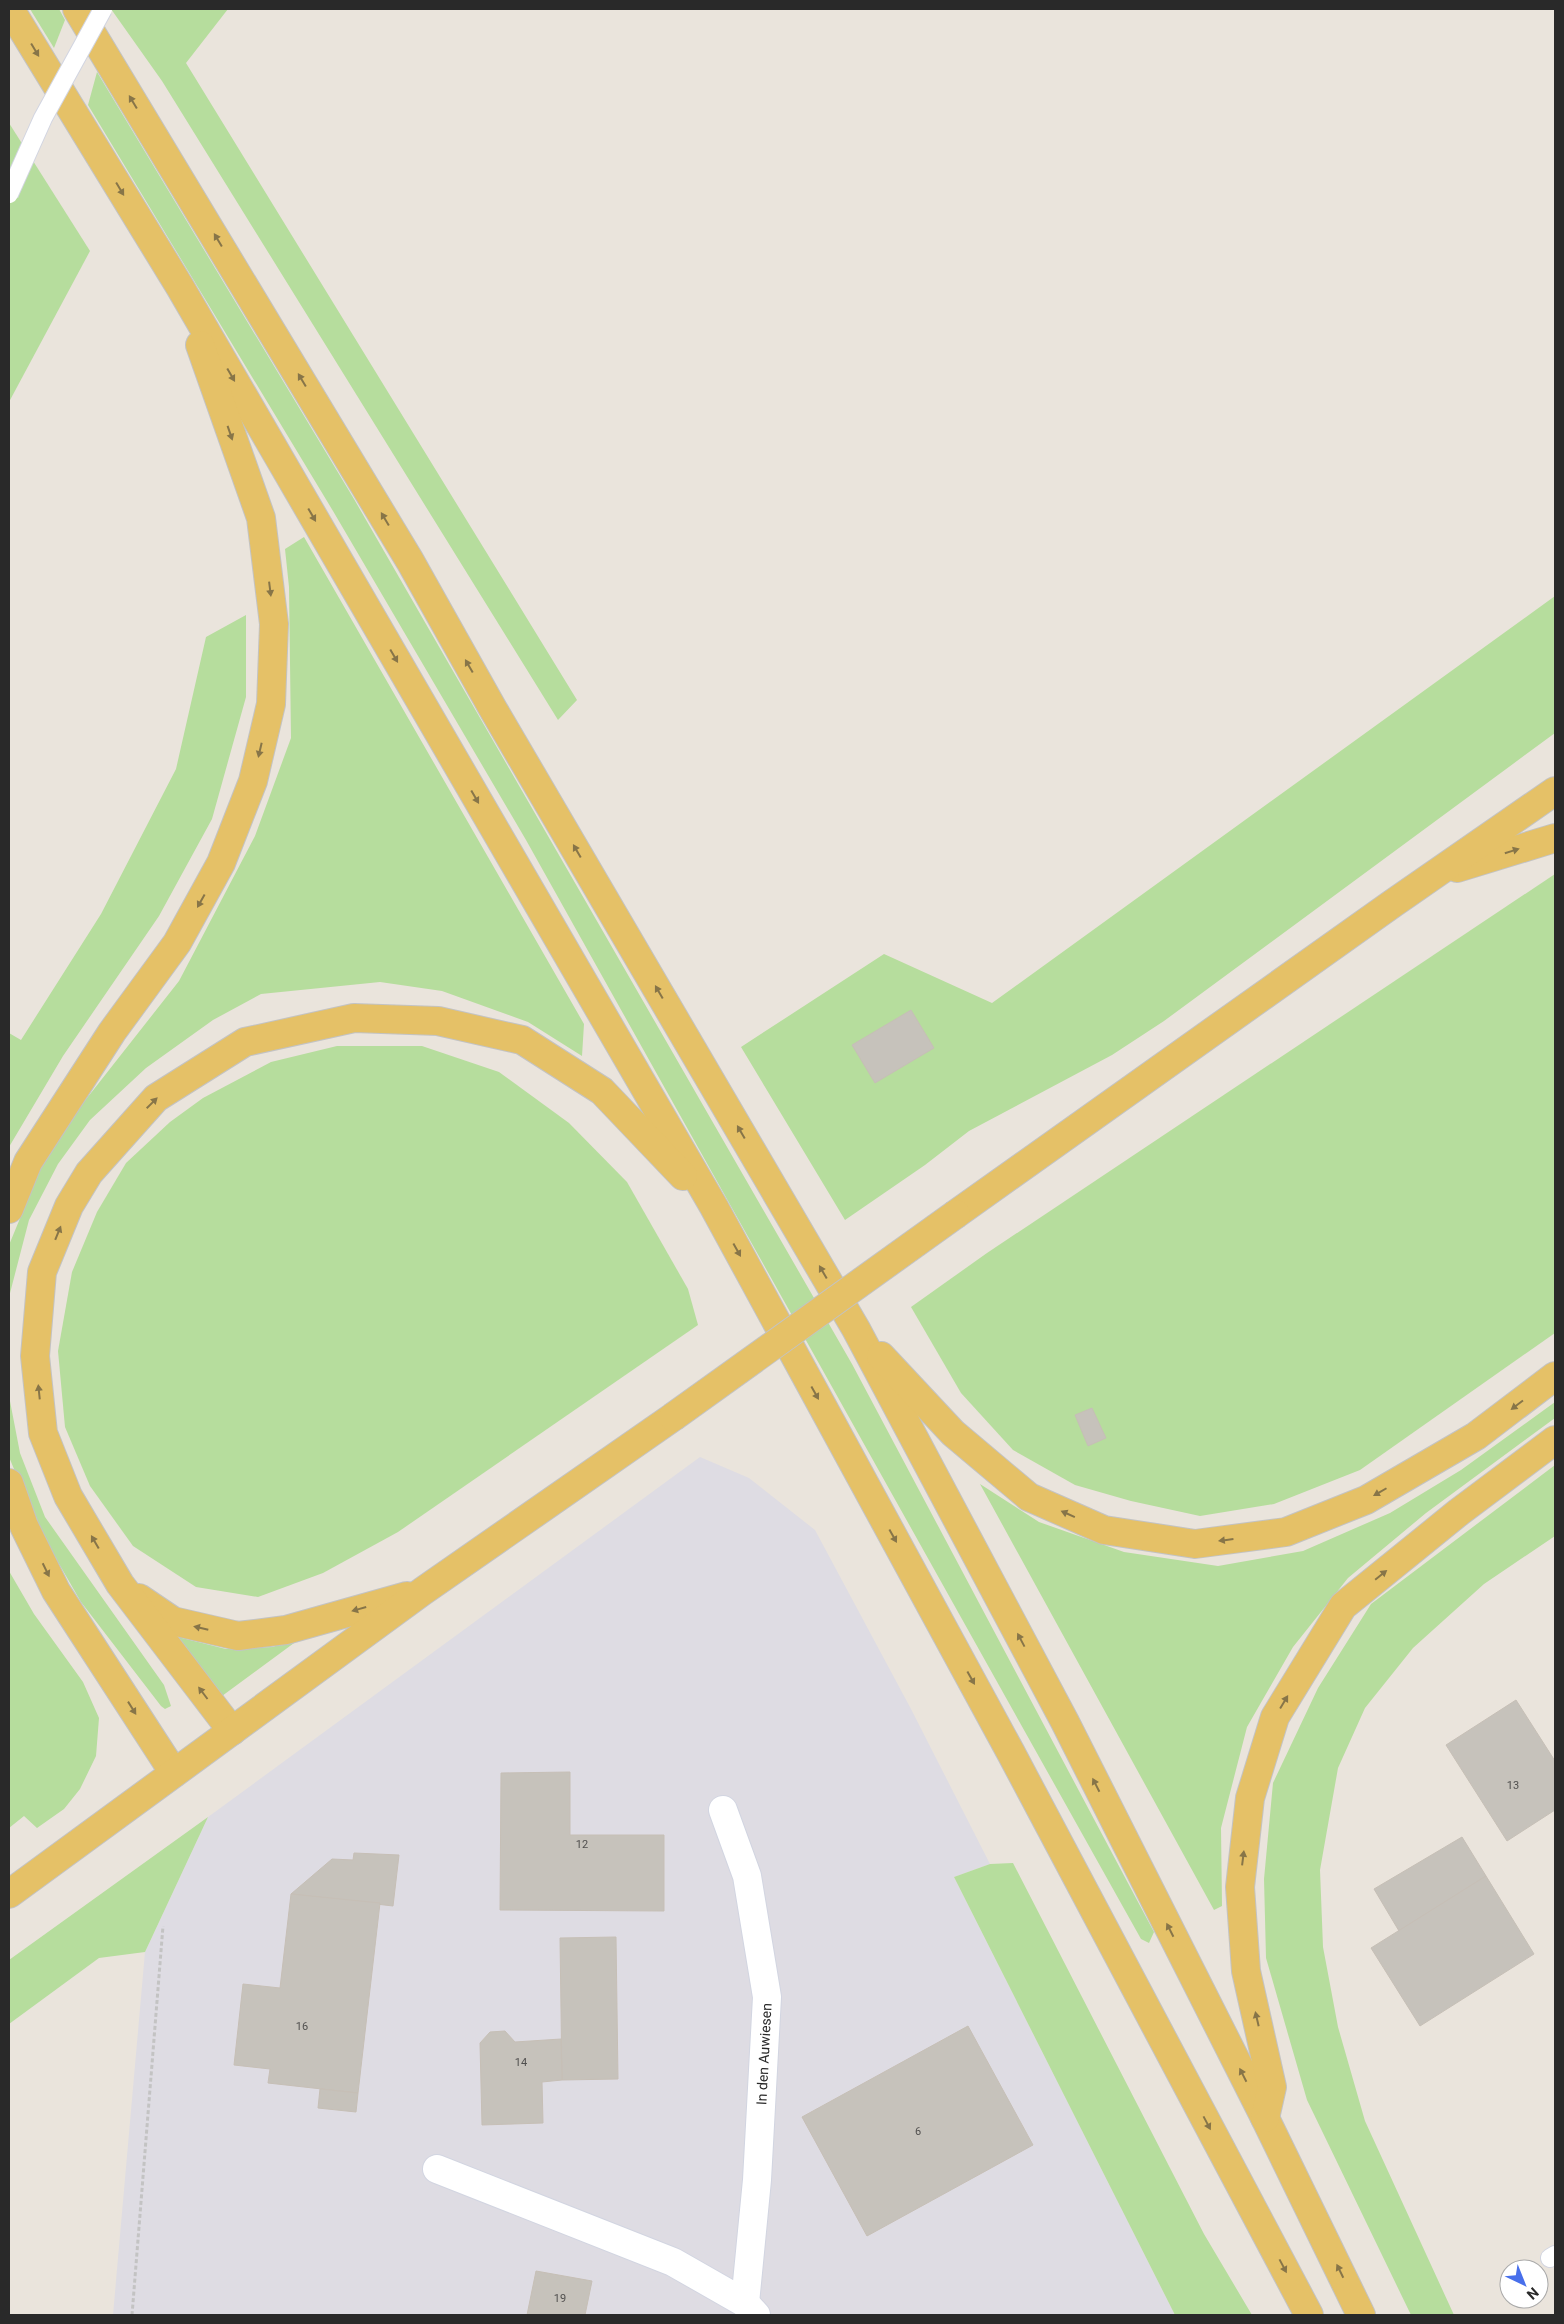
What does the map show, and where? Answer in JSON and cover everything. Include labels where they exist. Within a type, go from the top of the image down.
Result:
[{"type":"main road","points":[[10,9],[180,287],[714,1208],[1007,1744],[1309,2315]]},
{"type":"main road","points":[[77,9],[410,561],[498,717],[856,1329],[1064,1722],[1265,2118],[1361,2315]]},
{"type":"main road","points":[[9,1209],[28,1162],[112,1032],[177,943],[222,863],[253,782],[271,704],[274,624],[261,518],[180,287]]},
{"type":"main road","points":[[9,1894],[423,1591],[673,1417],[1432,876],[1555,791]]},
{"type":"main road","points":[[1432,876],[1555,838]]},
{"type":"main road","points":[[232,1732],[120,1584],[68,1496],[43,1433],[35,1356],[42,1272],[69,1206],[88,1173],[156,1098],[245,1042],[354,1018],[438,1021],[522,1040],[602,1091],[714,1208]]},
{"type":"main road","points":[[856,1329],[953,1433],[1029,1497],[1104,1530],[1195,1544],[1286,1532],[1366,1500],[1476,1436],[1555,1376]]},
{"type":"main road","points":[[1265,2118],[1272,2087],[1246,1971],[1240,1887],[1250,1798],[1275,1717],[1342,1606],[1458,1512],[1555,1440]]},
{"type":"main road","points":[[9,1483],[24,1526],[56,1591],[174,1773]]},
{"type":"main road","points":[[120,1584],[173,1621],[238,1636],[286,1630],[423,1591]]},
{"type":"street","name":"In den Auwiesen","points":[[437,2169],[673,2262],[751,2309],[767,1997],[747,1876],[723,1810]]},
{"type":"lane","points":[[9,194],[43,118],[103,9]]},
{"type":"path","points":[[132,2315],[163,1926]]},
{"type":"shaded area","points":[[700,1457],[749,1478],[815,1530],[911,1709],[990,1864],[954,1877],[1175,2315],[113,2315],[145,1952],[208,1817]]},
{"type":"green space","points":[[30,9],[59,9],[65,20],[54,48]]},
{"type":"green space","points":[[111,9],[228,9],[186,63],[577,700],[558,720],[162,81]]},
{"type":"green space","points":[[97,72],[354,499],[852,1364],[1154,1932],[1149,1943],[1141,1939],[526,840],[333,511],[88,105]]},
{"type":"green space","points":[[9,123],[90,251],[9,402]]},
{"type":"green space","points":[[304,537],[584,1024],[582,1056],[528,1022],[442,991],[380,982],[261,994],[213,1020],[146,1068],[90,1120],[58,1164],[29,1220],[9,1297],[9,1245],[45,1158],[76,1112],[179,981],[255,836],[291,738],[289,587],[285,549]]},
{"type":"green space","points":[[1555,596],[1555,733],[1164,1021],[1112,1055],[969,1131],[925,1165],[845,1220],[741,1047],[884,954],[992,1003]]},
{"type":"green space","points":[[246,615],[246,697],[212,819],[159,916],[63,1056],[9,1147],[9,1033],[21,1040],[101,914],[176,769],[206,637]]},
{"type":"green space","points":[[1555,874],[1555,1333],[1360,1470],[1274,1504],[1200,1516],[1131,1501],[1075,1485],[1013,1450],[961,1393],[911,1307],[987,1253]]},
{"type":"green space","points":[[337,1046],[422,1046],[499,1072],[569,1123],[627,1182],[688,1289],[698,1325],[398,1532],[323,1573],[258,1597],[196,1587],[133,1546],[90,1486],[65,1427],[58,1351],[72,1272],[97,1212],[126,1163],[170,1122],[203,1098],[271,1062]]},
{"type":"green space","points":[[9,1396],[20,1453],[45,1517],[164,1685],[171,1706],[165,1709],[161,1706],[81,1602],[39,1529],[9,1457]]},
{"type":"green space","points":[[1555,1402],[1555,1418],[1426,1513],[1348,1578],[1293,1647],[1247,1727],[1221,1828],[1222,1906],[1214,1910],[980,1484],[1039,1522],[1124,1552],[1218,1566],[1303,1551],[1390,1513],[1461,1470]]},
{"type":"green space","points":[[1555,1465],[1555,1536],[1484,1584],[1413,1648],[1365,1708],[1338,1768],[1320,1870],[1323,1947],[1338,2027],[1365,2121],[1454,2315],[1411,2315],[1307,2100],[1266,1958],[1264,1879],[1273,1783],[1318,1688],[1371,1604]]},
{"type":"green space","points":[[9,1571],[34,1614],[83,1682],[99,1718],[96,1756],[80,1789],[64,1809],[37,1828],[24,1816],[9,1828]]},
{"type":"green space","points":[[309,1632],[222,1696],[178,1637],[226,1649],[273,1647]]},
{"type":"green space","points":[[208,1817],[145,1952],[99,1958],[9,2024],[9,1960]]},
{"type":"green space","points":[[1013,1863],[1204,2234],[1252,2315],[1175,2315],[954,1877],[990,1864]]},
{"type":"building","points":[[911,1010],[934,1048],[875,1083],[852,1045]]},
{"type":"building","points":[[1092,1408],[1106,1438],[1088,1446],[1075,1415]]},
{"type":"building","points":[[1516,1700],[1555,1761],[1555,1810],[1507,1841],[1446,1745]]},
{"type":"building","points":[[570,1772],[570,1835],[664,1835],[664,1911],[500,1910],[501,1773]]},
{"type":"building","points":[[1462,1837],[1486,1876],[1399,1931],[1374,1889]]},
{"type":"building","points":[[354,1853],[399,1855],[393,1906],[291,1894],[332,1859],[353,1860]]},
{"type":"building","points":[[1486,1876],[1534,1954],[1420,2026],[1371,1948]]},
{"type":"building","points":[[291,1894],[380,1903],[358,2093],[268,2083],[270,2069],[234,2065],[243,1984],[280,1988]]},
{"type":"building","points":[[616,1937],[618,2079],[562,2080],[560,1938]]},
{"type":"building","points":[[968,2026],[1033,2145],[867,2236],[802,2117]]},
{"type":"building","points":[[505,2031],[515,2042],[561,2039],[562,2080],[542,2082],[543,2123],[482,2125],[480,2043],[490,2032]]},
{"type":"building","points":[[320,2089],[358,2093],[356,2112],[318,2108]]},
{"type":"building","points":[[536,2271],[592,2281],[585,2315],[527,2315]]}]
